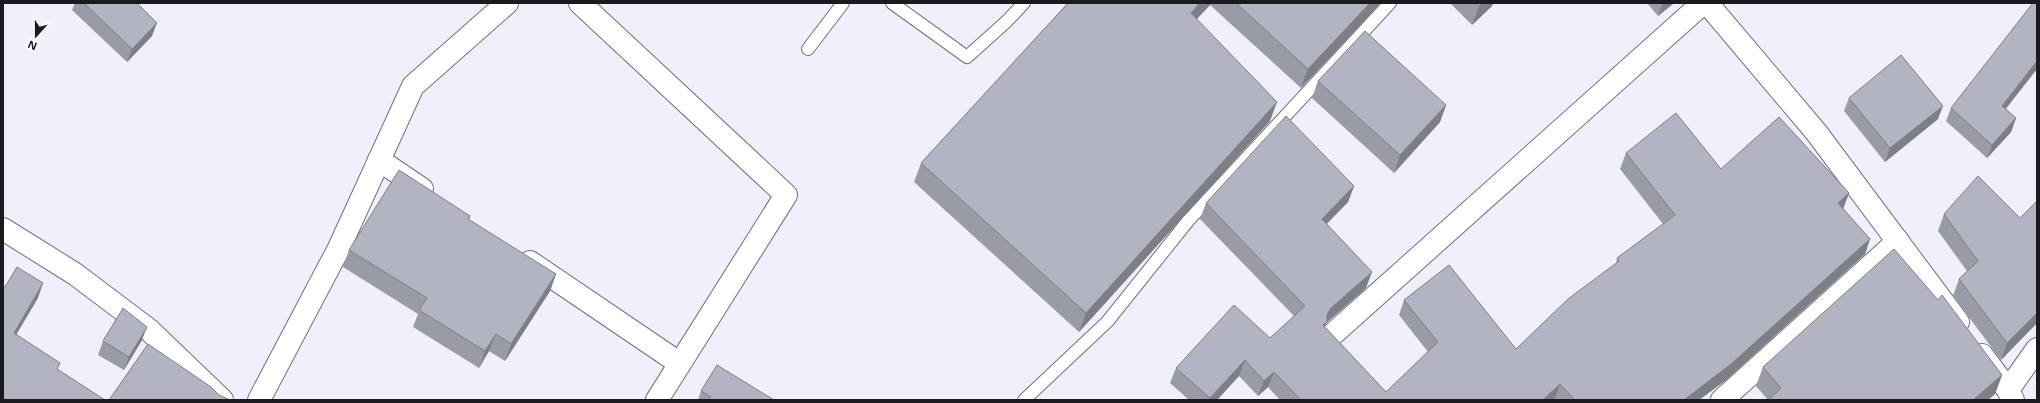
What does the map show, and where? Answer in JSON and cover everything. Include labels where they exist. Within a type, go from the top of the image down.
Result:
[{"type":"street","points":[[259,400],[339,248],[413,86],[507,3]]},
{"type":"street","points":[[580,3],[786,195],[657,400]]},
{"type":"street","points":[[1333,334],[1703,3]]},
{"type":"street","points":[[1707,3],[1816,132],[2011,395],[2037,349]]},
{"type":"street","points":[[379,160],[438,200]]},
{"type":"street","points":[[3,229],[75,274],[148,329],[222,400]]},
{"type":"street","points":[[1722,400],[1898,242]]},
{"type":"street","points":[[516,253],[679,363]]},
{"type":"lane","points":[[808,49],[843,3]]},
{"type":"lane","points":[[892,3],[967,57],[1007,21],[1024,3]]},
{"type":"lane","points":[[1024,400],[1107,322],[1188,221],[1390,3]]},
{"type":"building","points":[[84,3],[137,3],[157,23],[132,49]]},
{"type":"building","points":[[1068,3],[1200,3],[1191,13],[1277,102],[1086,313],[921,163]]},
{"type":"building","points":[[1236,3],[1370,3],[1308,69]]},
{"type":"building","points":[[1475,3],[1482,3],[1479,6]]},
{"type":"building","points":[[2033,3],[2037,3],[2037,61],[2002,106],[2016,118],[1992,145],[1951,108]]},
{"type":"building","points":[[1365,31],[1446,105],[1400,155],[1318,81]]},
{"type":"building","points":[[1901,55],[1943,106],[1890,148],[1849,98]]},
{"type":"building","points":[[1676,113],[1721,169],[1779,117],[1849,193],[1838,203],[1870,239],[1731,364],[1684,400],[1575,400],[1560,384],[1543,400],[1301,400],[1274,372],[1264,381],[1245,360],[1210,398],[1176,368],[1234,305],[1270,338],[1305,306],[1206,203],[1286,116],[1354,186],[1322,219],[1372,272],[1330,309],[1327,315],[1327,322],[1323,325],[1386,392],[1438,342],[1404,300],[1449,265],[1516,349],[1568,299],[1619,261],[1617,258],[1675,215],[1626,153]]},
{"type":"building","points":[[399,170],[470,216],[468,219],[556,274],[511,344],[496,334],[485,351],[419,310],[427,298],[349,250]]},
{"type":"building","points":[[1978,176],[2020,218],[2037,201],[2037,313],[2007,343],[1959,279],[1978,261],[1944,214]]},
{"type":"building","points":[[1894,249],[1938,300],[1942,295],[2002,375],[1973,400],[1769,400],[1781,388],[1763,367]]},
{"type":"building","points":[[17,267],[43,283],[14,333],[60,363],[57,369],[105,400],[3,400],[3,286],[5,287]]},
{"type":"building","points":[[123,308],[147,327],[129,357],[103,341]]},
{"type":"building","points":[[148,344],[211,387],[219,395],[228,400],[109,400]]},
{"type":"building","points":[[717,365],[774,400],[709,400],[711,397],[701,391]]}]
